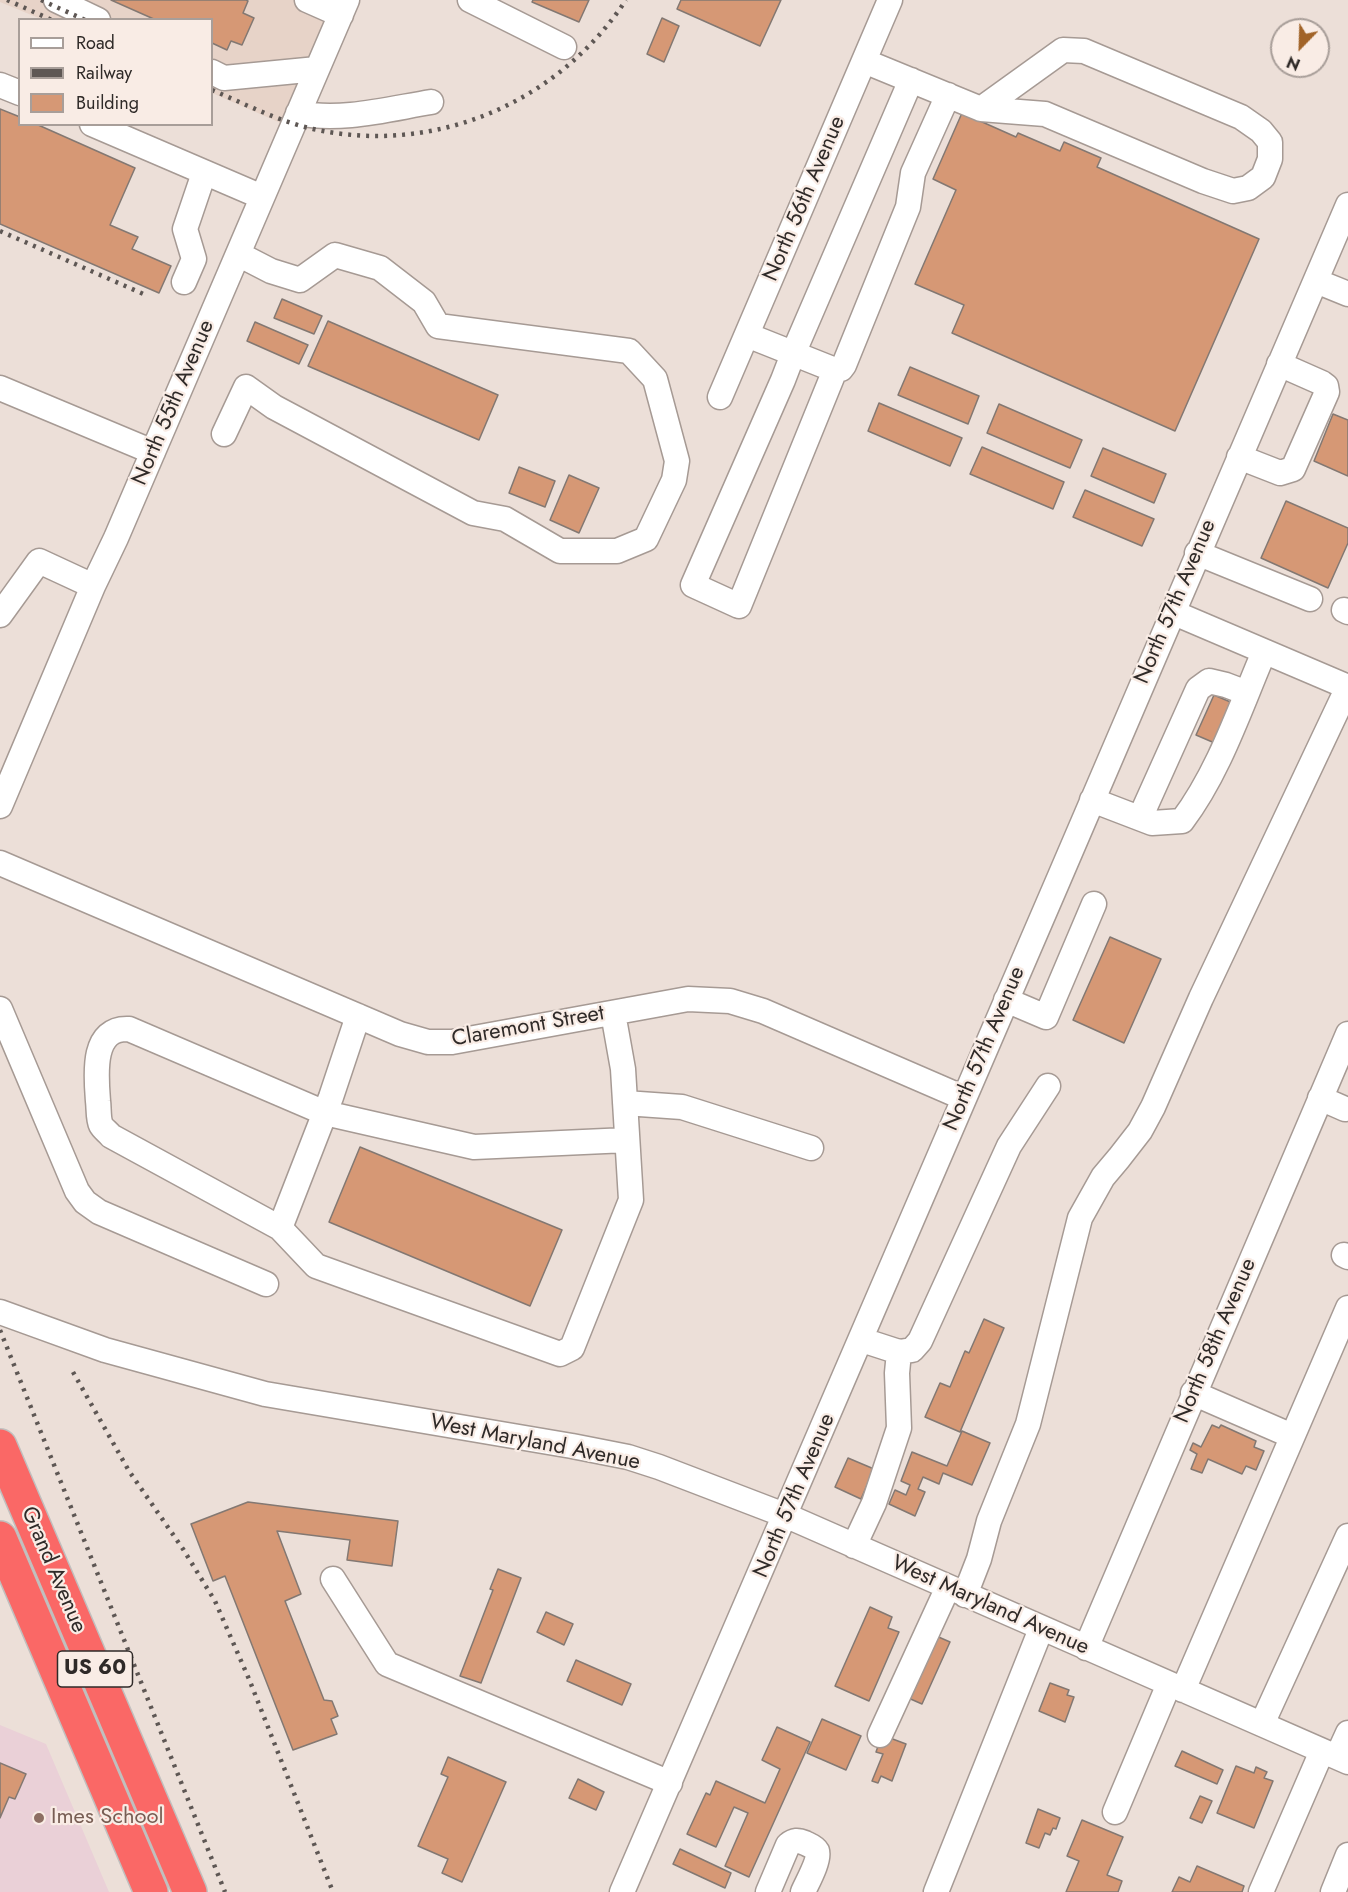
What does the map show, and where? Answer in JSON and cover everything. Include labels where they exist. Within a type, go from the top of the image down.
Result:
[{"type":"highway","name":"Grand Avenue","points":[[0,1446],[190,1892]]},
{"type":"highway","name":"Grand Avenue","points":[[0,1538],[149,1889]]},
{"type":"street","points":[[56,0],[94,18]]},
{"type":"street","points":[[307,0],[344,8]]},
{"type":"street","points":[[470,0],[564,47]]},
{"type":"street","name":"North 56th Avenue","points":[[720,397],[890,0]]},
{"type":"street","name":"North 55th Avenue","points":[[0,806],[344,8]]},
{"type":"street","points":[[864,61],[981,109],[1045,114],[1203,182],[1233,191],[1248,188],[1263,177],[1270,159],[1269,142],[1261,131],[1241,117],[1084,51],[1063,50],[981,109]]},
{"type":"street","points":[[213,72],[224,78],[317,69]]},
{"type":"street","points":[[835,370],[739,606],[693,585],[911,80]]},
{"type":"street","points":[[0,85],[18,92]]},
{"type":"street","points":[[747,335],[835,370],[841,369],[908,207],[914,173],[948,95]]},
{"type":"street","points":[[298,113],[318,117],[431,102]]},
{"type":"street","points":[[97,126],[262,197]]},
{"type":"street","points":[[184,282],[194,260],[185,229],[204,173]]},
{"type":"street","name":"North 57th Avenue","points":[[622,1892],[787,1516],[1197,553],[1348,206]]},
{"type":"street","points":[[224,434],[246,387],[274,407],[473,513],[505,519],[560,551],[617,551],[646,539],[674,480],[677,460],[655,379],[628,351],[438,326],[424,302],[381,268],[335,255],[300,280],[271,271],[238,254]]},
{"type":"street","points":[[1316,281],[1348,294]]},
{"type":"street","points":[[1239,457],[1280,473],[1293,469],[1327,392],[1326,386],[1279,364]]},
{"type":"street","points":[[0,388],[153,452]]},
{"type":"street","points":[[1197,553],[1310,600]]},
{"type":"street","points":[[0,615],[39,561],[93,586]]},
{"type":"street","points":[[880,1735],[956,1591],[979,1559],[989,1521],[1028,1424],[1080,1218],[1103,1177],[1140,1131],[1153,1107],[1206,987],[1348,687],[1172,612]]},
{"type":"street","points":[[1092,800],[1152,823],[1182,821],[1196,802],[1215,766],[1264,652]]},
{"type":"street","points":[[1140,818],[1198,689],[1209,681],[1226,684],[1247,693]]},
{"type":"street","name":"Claremont Street","points":[[0,863],[400,1034],[428,1042],[452,1042],[688,999],[730,1001],[763,1011],[964,1098]]},
{"type":"street","points":[[1006,1000],[1046,1017],[1094,904]]},
{"type":"street","points":[[0,1009],[77,1191],[85,1202],[99,1212],[266,1284]]},
{"type":"street","points":[[613,1013],[623,1069],[631,1200],[572,1348],[560,1354],[316,1266],[280,1228],[111,1136],[101,1124],[95,1070],[99,1050],[107,1037],[119,1029],[129,1029],[325,1113],[474,1147],[627,1140]]},
{"type":"street","points":[[280,1228],[325,1113],[358,1016]]},
{"type":"street","name":"North 58th Avenue","points":[[1086,1648],[1348,1034]]},
{"type":"street","points":[[862,1340],[899,1352],[912,1350],[920,1341],[1009,1146],[1048,1086]]},
{"type":"street","points":[[1320,1098],[1345,1109]]},
{"type":"street","points":[[625,1103],[682,1107],[811,1148]]},
{"type":"street","points":[[1115,1812],[1176,1687],[1225,1565],[1292,1436],[1348,1308]]},
{"type":"street","name":"West Maryland Avenue","points":[[0,1312],[105,1350],[265,1394],[628,1457],[787,1516],[1336,1757]]},
{"type":"street","points":[[854,1546],[874,1503],[899,1428],[897,1373],[899,1352]]},
{"type":"street","points":[[1193,1393],[1292,1436]]},
{"type":"street","points":[[1262,1724],[1348,1536]]},
{"type":"street","points":[[333,1580],[387,1664],[670,1783]]},
{"type":"street","points":[[936,1892],[1041,1629]]},
{"type":"street","points":[[1261,1892],[1348,1732]]},
{"type":"street","points":[[768,1892],[788,1845],[792,1841],[799,1840],[813,1847],[817,1852],[817,1860],[803,1892]]},
{"type":"street","points":[[1333,1892],[1348,1856]]},
{"type":"shaded area","points":[[0,0],[336,0],[283,124],[213,93],[213,18],[39,18],[0,2]]},
{"type":"shaded area","name":"Imes School","points":[[0,1725],[46,1744],[109,1892],[0,1892]]},
{"type":"building","points":[[111,0],[246,0],[248,1],[243,13],[254,18],[242,45],[231,41],[227,50],[213,43],[213,18],[152,18]]},
{"type":"building","points":[[533,0],[589,0],[579,22],[532,2]]},
{"type":"building","points":[[681,0],[781,0],[760,46],[677,9]]},
{"type":"building","points":[[662,18],[679,26],[664,62],[647,54]]},
{"type":"building","points":[[0,109],[18,116],[18,126],[40,126],[135,168],[110,225],[138,237],[132,249],[171,266],[159,293],[0,224]]},
{"type":"building","points":[[962,113],[1016,137],[1018,133],[1060,151],[1064,142],[1101,158],[1097,167],[1259,239],[1175,431],[952,333],[964,305],[915,284],[956,190],[933,179]]},
{"type":"building","points":[[282,299],[322,316],[314,334],[274,318]]},
{"type":"building","points":[[328,321],[498,395],[479,440],[308,366]]},
{"type":"building","points":[[255,322],[308,345],[299,364],[247,341]]},
{"type":"building","points":[[910,367],[979,396],[968,424],[898,395]]},
{"type":"building","points":[[879,403],[962,438],[950,466],[868,431]]},
{"type":"building","points":[[999,404],[1082,440],[1070,468],[987,433]]},
{"type":"building","points":[[1333,414],[1348,420],[1348,476],[1314,461]]},
{"type":"building","points":[[982,447],[1064,482],[1053,509],[970,474]]},
{"type":"building","points":[[1103,448],[1166,474],[1154,503],[1091,476]]},
{"type":"building","points":[[519,467],[555,481],[545,507],[509,493]]},
{"type":"building","points":[[569,475],[599,488],[579,533],[550,520]]},
{"type":"building","points":[[1085,490],[1154,519],[1142,546],[1073,517]]},
{"type":"building","points":[[1286,501],[1348,528],[1348,543],[1328,588],[1261,558]]},
{"type":"building","points":[[1214,695],[1235,704],[1217,744],[1196,735]]},
{"type":"building","points":[[1110,937],[1161,959],[1124,1043],[1073,1020]]},
{"type":"building","points":[[360,1147],[562,1230],[530,1306],[329,1222]]},
{"type":"building","points":[[984,1319],[1004,1328],[960,1432],[925,1417],[940,1383],[950,1387],[965,1351],[969,1353]]},
{"type":"building","points":[[1212,1425],[1219,1428],[1221,1425],[1256,1441],[1254,1447],[1264,1451],[1256,1470],[1246,1466],[1242,1474],[1208,1459],[1202,1473],[1191,1469],[1197,1454],[1190,1450],[1193,1443],[1201,1447]]},
{"type":"building","points":[[962,1431],[990,1443],[972,1485],[943,1473],[939,1484],[923,1477],[918,1489],[925,1492],[915,1516],[889,1504],[895,1490],[906,1495],[910,1485],[901,1481],[912,1452],[947,1466]]},
{"type":"building","points":[[848,1458],[874,1469],[861,1499],[835,1487]]},
{"type":"building","points":[[248,1502],[398,1521],[392,1566],[347,1560],[350,1540],[277,1531],[301,1594],[285,1601],[324,1700],[332,1701],[338,1716],[331,1719],[337,1734],[293,1750],[225,1576],[213,1581],[191,1524]]},
{"type":"building","points":[[498,1569],[521,1578],[481,1683],[460,1676],[493,1590],[490,1589]]},
{"type":"building","points":[[870,1607],[892,1617],[888,1628],[899,1632],[869,1701],[835,1686]]},
{"type":"building","points":[[546,1612],[573,1624],[564,1645],[537,1632]]},
{"type":"building","points":[[934,1635],[950,1642],[922,1704],[906,1697]]},
{"type":"building","points":[[576,1660],[631,1684],[622,1705],[567,1681]]},
{"type":"building","points":[[1050,1683],[1069,1690],[1067,1695],[1074,1697],[1065,1722],[1039,1711]]},
{"type":"building","points":[[822,1719],[861,1736],[846,1770],[807,1753]]},
{"type":"building","points":[[777,1727],[810,1742],[749,1877],[725,1866],[748,1813],[734,1807],[716,1847],[687,1834],[706,1793],[710,1795],[716,1781],[765,1803],[780,1769],[762,1760]]},
{"type":"building","points":[[882,1735],[906,1744],[892,1781],[881,1776],[878,1783],[872,1781],[883,1754],[876,1752]]},
{"type":"building","points":[[1182,1751],[1223,1770],[1217,1784],[1175,1766]]},
{"type":"building","points":[[448,1757],[506,1782],[462,1882],[442,1873],[448,1859],[418,1846],[448,1777],[441,1774]]},
{"type":"building","points":[[0,1763],[26,1774],[15,1799],[9,1797],[0,1818]]},
{"type":"building","points":[[1236,1766],[1254,1773],[1256,1767],[1267,1772],[1264,1778],[1273,1781],[1254,1828],[1217,1813]]},
{"type":"building","points":[[578,1779],[604,1792],[596,1810],[569,1798]]},
{"type":"building","points":[[1200,1796],[1212,1801],[1202,1823],[1190,1818]]},
{"type":"building","points":[[1038,1809],[1060,1818],[1056,1829],[1053,1828],[1050,1835],[1045,1833],[1039,1848],[1026,1843]]},
{"type":"building","points":[[1082,1820],[1123,1837],[1107,1875],[1122,1881],[1118,1892],[1066,1892],[1079,1861],[1067,1856]]},
{"type":"building","points":[[680,1849],[731,1873],[725,1888],[673,1864]]},
{"type":"building","points":[[1197,1866],[1244,1886],[1242,1892],[1172,1892],[1179,1877],[1190,1882]]},
{"type":"railway","points":[[7,0],[48,18]]},
{"type":"railway","points":[[41,0],[81,18]]},
{"type":"railway","points":[[213,90],[274,117],[313,129],[359,135],[404,135],[448,127],[490,113],[529,93],[566,67],[598,36],[626,0]]},
{"type":"railway","points":[[0,231],[148,296]]},
{"type":"railway","points":[[0,1330],[225,1892]]},
{"type":"railway","points":[[73,1372],[129,1471],[183,1549],[215,1601],[249,1679],[333,1892]]},
{"type":"place","name":"Imes School","points":[[39,1818]]}]
